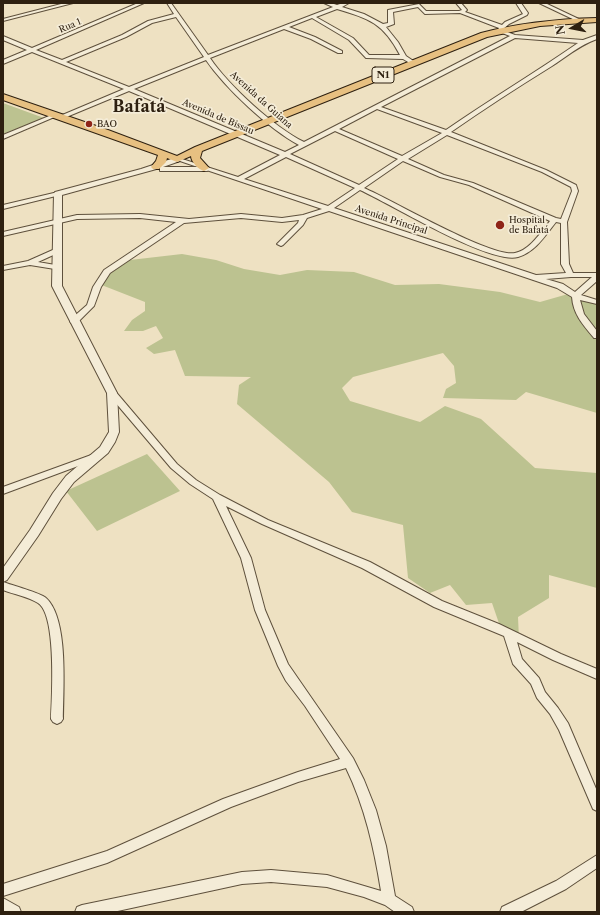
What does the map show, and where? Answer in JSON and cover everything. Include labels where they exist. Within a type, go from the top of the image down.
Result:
[{"type":"main road","name":"N1","points":[[177,159],[270,120],[500,29],[540,24],[597,20]]},
{"type":"main road","points":[[3,97],[177,159]]},
{"type":"main road","points":[[159,152],[201,148]]},
{"type":"main road","points":[[201,148],[195,158],[206,168]]},
{"type":"main road","points":[[156,167],[161,162],[159,152]]},
{"type":"street","points":[[3,20],[71,3]]},
{"type":"street","name":"Rua 1","points":[[3,62],[142,3]]},
{"type":"street","name":"Avenida da Guiana","points":[[169,3],[207,58],[223,77],[246,101],[289,137],[304,145]]},
{"type":"street","points":[[326,3],[369,17],[383,26],[395,40],[404,57],[413,63]]},
{"type":"street","points":[[3,137],[129,90],[347,3]]},
{"type":"street","points":[[383,26],[391,24],[391,10],[418,4],[425,13],[460,12],[466,10],[458,3]]},
{"type":"street","points":[[500,29],[507,23],[525,15],[526,13],[518,3]]},
{"type":"street","points":[[541,3],[581,21]]},
{"type":"street","points":[[460,12],[514,36],[583,42]]},
{"type":"street","points":[[61,62],[124,36],[150,22],[178,15]]},
{"type":"street","points":[[313,16],[351,39],[368,56],[404,57]]},
{"type":"street","points":[[286,28],[313,38],[340,52]]},
{"type":"street","points":[[238,179],[514,36]]},
{"type":"street","points":[[3,234],[77,217],[124,216],[183,220],[241,216],[282,220],[304,217],[328,209],[583,42],[597,37]]},
{"type":"street","name":"Avenida de Bissau","points":[[3,38],[285,155],[360,188],[409,212],[452,236],[493,252],[506,256],[522,254],[529,250],[554,220]]},
{"type":"street","points":[[375,107],[544,171],[572,184],[576,188],[564,222],[565,264],[571,275]]},
{"type":"street","points":[[335,129],[442,176],[471,184],[554,220],[564,222]]},
{"type":"street","points":[[3,207],[144,171],[177,159]]},
{"type":"street","name":"Avenida Principal","points":[[177,159],[560,286],[576,296],[597,302]]},
{"type":"street","points":[[144,171],[175,168],[206,168]]},
{"type":"street","points":[[58,194],[57,286],[74,322],[112,393],[174,466],[193,482],[217,497],[265,522],[366,565],[438,604],[597,674]]},
{"type":"street","points":[[280,244],[300,224],[304,217]]},
{"type":"street","points":[[74,322],[90,306],[97,287],[107,272],[183,220]]},
{"type":"street","points":[[3,268],[30,263],[58,252]]},
{"type":"street","points":[[30,263],[58,268]]},
{"type":"street","points":[[535,278],[571,275],[597,276]]},
{"type":"street","points":[[597,276],[576,296],[577,310],[597,336]]},
{"type":"street","points":[[3,577],[70,479],[97,456],[110,442],[114,432],[112,393]]},
{"type":"street","points":[[3,490],[97,456]]},
{"type":"street","points":[[217,497],[246,558],[260,610],[283,666],[349,762],[370,810],[380,846],[389,900]]},
{"type":"street","points":[[3,586],[42,600],[47,604],[54,626],[56,641],[58,671],[57,719]]},
{"type":"street","points":[[509,634],[517,661],[535,681],[542,695],[564,727],[597,805]]},
{"type":"street","points":[[3,890],[107,857],[228,802],[298,777],[349,762]]},
{"type":"street","points":[[507,912],[561,885],[597,861]]},
{"type":"street","points":[[82,912],[242,878],[271,876],[327,881],[364,891],[389,900],[407,912]]},
{"type":"street","points":[[3,904],[14,912]]},
{"type":"green space","points":[[3,103],[44,118],[3,134]]},
{"type":"green space","points":[[182,254],[216,260],[244,269],[280,275],[307,270],[354,272],[395,285],[439,284],[500,292],[540,302],[568,294],[597,304],[597,413],[526,392],[516,400],[443,398],[446,389],[456,383],[454,366],[443,353],[353,377],[342,388],[350,401],[420,422],[445,406],[481,419],[535,468],[597,473],[597,588],[549,575],[549,598],[518,617],[519,639],[503,635],[492,603],[466,605],[450,585],[430,593],[408,578],[403,525],[352,512],[329,482],[237,404],[239,385],[251,377],[185,376],[175,350],[154,354],[146,348],[163,338],[156,326],[143,331],[124,331],[132,320],[145,311],[145,302],[99,284],[109,274],[130,260]]},
{"type":"green space","points":[[147,454],[180,491],[97,531],[66,491]]},
{"type":"place","name":"BAO","points":[[89,124]]},
{"type":"place","name":"Hospital de Bafatá","points":[[500,225]]},
{"type":"district","name":"Bafatá","points":[[139,107]]}]
